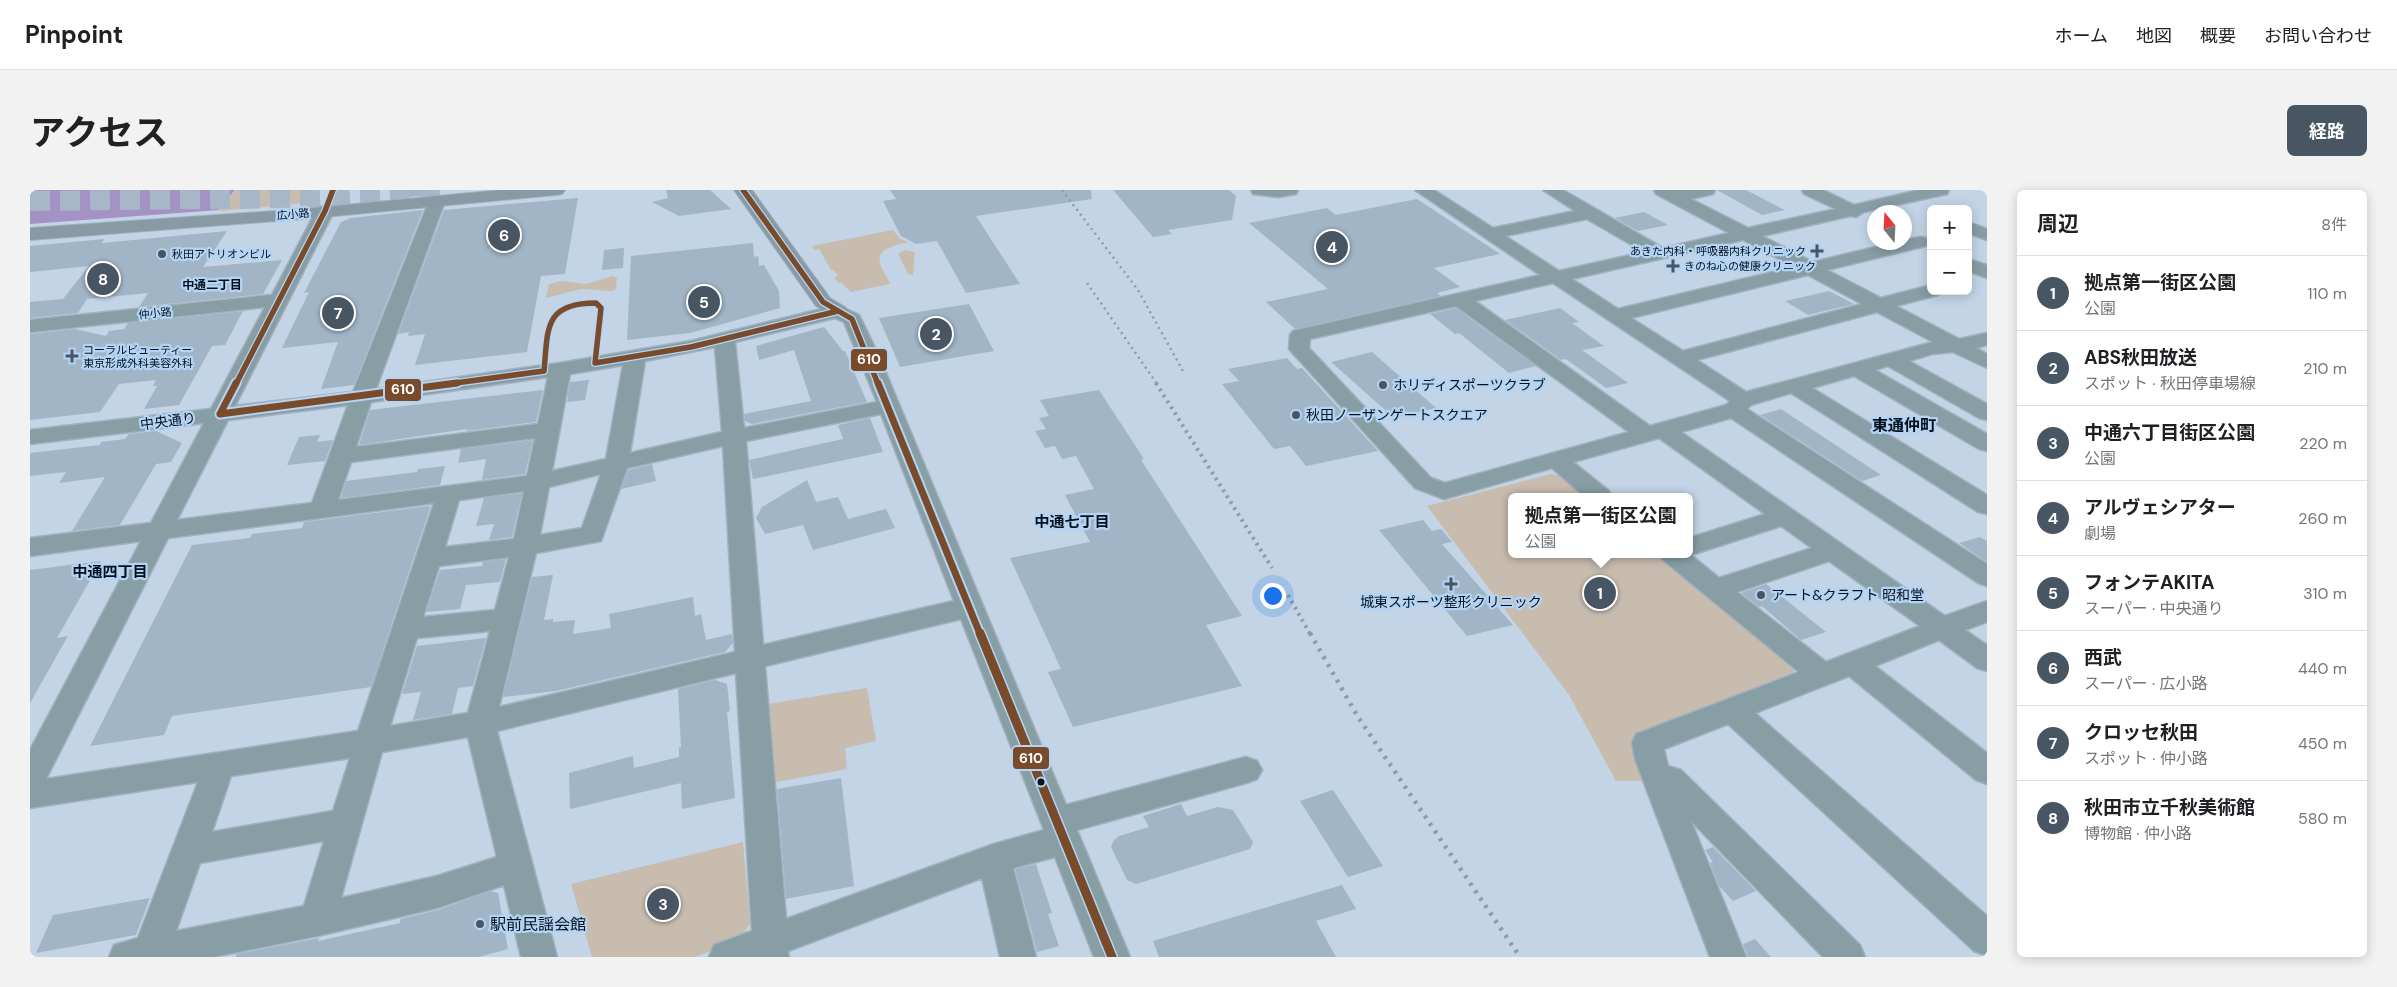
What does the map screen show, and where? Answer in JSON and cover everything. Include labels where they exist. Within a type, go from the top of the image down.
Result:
[{"type":"main road","points":[[325,211],[333,190]]},
{"type":"main road","name":"広小路","points":[[30,234],[325,211],[437,201],[495,193],[556,190]]},
{"type":"main road","points":[[743,190],[823,302],[838,311]]},
{"type":"street","points":[[1259,190],[1278,192],[1290,190]]},
{"type":"street","points":[[1423,190],[1680,358],[1738,405],[1987,577]]},
{"type":"street","points":[[1551,190],[1659,253]]},
{"type":"street","points":[[1668,193],[1707,190]]},
{"type":"street","points":[[1810,190],[1867,217]]},
{"type":"street","points":[[1884,190],[1927,209]]},
{"type":"street","points":[[1941,190],[1744,233],[1300,335],[1299,349],[1423,483],[1444,491],[1654,432],[1794,386],[1931,348],[1957,346],[1987,339]]},
{"type":"street","points":[[1668,193],[1987,362]]},
{"type":"street","points":[[322,510],[437,201]]},
{"type":"street","points":[[30,780],[325,211]]},
{"type":"street","points":[[1491,234],[1590,213]]},
{"type":"street","points":[[1975,227],[1987,235]]},
{"type":"street","points":[[1615,316],[1918,241]]},
{"type":"street","points":[[1972,266],[1987,272]]},
{"type":"street","points":[[1972,280],[1987,276]]},
{"type":"street","points":[[1680,358],[1927,292]]},
{"type":"street","points":[[1459,299],[1654,432],[1784,517],[1987,660]]},
{"type":"street","name":"仲小路","points":[[30,326],[280,300]]},
{"type":"street","points":[[838,311],[852,319],[889,406],[1112,957]]},
{"type":"street","name":"中央通り","points":[[30,437],[363,397],[560,369],[691,347],[838,311]]},
{"type":"street","points":[[724,339],[734,438],[770,949]]},
{"type":"street","points":[[429,558],[592,535],[617,463],[635,357]]},
{"type":"street","points":[[1892,360],[1987,412]]},
{"type":"street","points":[[539,957],[480,723],[508,619],[560,369]]},
{"type":"street","points":[[1858,369],[1987,444]]},
{"type":"street","points":[[1794,386],[1987,506]]},
{"type":"street","points":[[30,547],[537,482],[617,463],[889,406]]},
{"type":"street","points":[[341,456],[548,430]]},
{"type":"street","points":[[1556,460],[1595,493]]},
{"type":"street","points":[[317,920],[370,742],[449,493]]},
{"type":"street","points":[[1693,546],[1784,517]]},
{"type":"street","points":[[1715,589],[1831,551]]},
{"type":"street","points":[[1677,558],[1822,675]]},
{"type":"street","points":[[30,795],[480,723],[969,607]]},
{"type":"street","points":[[1728,957],[1658,779],[1647,743],[1987,611]]},
{"type":"street","points":[[406,630],[508,619]]},
{"type":"street","points":[[1853,664],[1987,771]]},
{"type":"street","points":[[1732,710],[1987,939]]},
{"type":"street","points":[[138,955],[189,850],[220,765]]},
{"type":"street","points":[[727,957],[770,949],[1025,848],[1061,831],[1246,770]]},
{"type":"street","points":[[1658,779],[1670,779],[1848,957]]},
{"type":"street","points":[[189,850],[346,823]]},
{"type":"street","points":[[994,859],[1018,957]]},
{"type":"street","points":[[138,955],[317,920],[438,892],[516,866]]},
{"type":"shaded area","points":[[30,190],[235,190],[219,210],[30,224]]},
{"type":"shaded area","points":[[236,190],[312,190],[307,200],[297,204],[220,211]]},
{"type":"shaded area","points":[[893,230],[900,239],[909,242],[888,248],[880,255],[881,266],[890,284],[851,292],[841,282],[838,283],[834,277],[838,276],[834,270],[831,270],[819,249],[814,250],[812,246]]},
{"type":"shaded area","points":[[905,250],[915,252],[913,275],[908,274],[898,254]]},
{"type":"shaded area","points":[[612,276],[617,278],[616,289],[612,291],[581,289],[546,298],[549,284],[561,281],[586,284]]},
{"type":"shaded area","points":[[1551,474],[1568,478],[1586,493],[1508,493],[1508,558],[1667,558],[1794,662],[1794,673],[1660,726],[1654,781],[1616,781],[1569,695],[1427,506]]},
{"type":"shaded area","points":[[867,688],[876,741],[845,748],[847,769],[771,783],[767,704]]},
{"type":"shaded area","points":[[743,842],[750,924],[738,941],[695,957],[592,957],[571,884]]},
{"type":"building","points":[[407,190],[424,190],[422,196],[404,197]]},
{"type":"building","points":[[666,190],[710,190],[731,209],[679,216],[652,202],[668,198]]},
{"type":"building","points":[[890,190],[1091,190],[1092,199],[976,216],[1020,284],[966,293],[937,241],[916,244],[901,236],[883,201],[896,199]]},
{"type":"building","points":[[1113,190],[1229,190],[1236,196],[1232,220],[1168,230],[1172,234],[1153,237]]},
{"type":"building","points":[[1717,190],[1746,190],[1785,210],[1762,215]]},
{"type":"building","points":[[578,198],[565,274],[541,276],[527,352],[415,365],[425,334],[408,336],[409,332],[398,334],[444,210]]},
{"type":"building","points":[[1417,199],[1500,254],[1434,268],[1460,287],[1437,293],[1441,296],[1295,329],[1266,302],[1328,289],[1249,223],[1327,208],[1336,215]]},
{"type":"building","points":[[423,210],[354,385],[321,389],[338,342],[282,348],[309,292],[304,293],[341,222],[351,218]]},
{"type":"building","points":[[1644,212],[1668,225],[1638,231],[1615,218]]},
{"type":"building","points":[[227,231],[203,267],[282,260],[263,294],[139,307],[148,293],[87,299],[78,313],[30,318],[30,302],[63,299],[89,266],[30,272],[30,246],[104,239],[102,243]]},
{"type":"building","points":[[753,243],[754,257],[758,256],[759,266],[764,265],[779,291],[780,308],[690,333],[627,340],[631,256]]},
{"type":"building","points":[[624,248],[623,268],[602,270],[604,250]]},
{"type":"building","points":[[1829,291],[1854,304],[1808,315],[1785,301]]},
{"type":"building","points":[[969,304],[994,351],[900,367],[879,318]]},
{"type":"building","points":[[1456,308],[1536,366],[1509,373],[1459,333],[1455,334],[1430,314]]},
{"type":"building","points":[[1560,308],[1579,322],[1572,323],[1604,346],[1582,350],[1628,383],[1606,388],[1566,359],[1561,360],[1505,320]]},
{"type":"building","points":[[243,311],[225,345],[212,346],[179,405],[144,409],[157,386],[153,386],[156,380],[119,384],[100,412],[30,420],[30,334],[75,329],[106,336],[109,331],[124,329],[128,323]]},
{"type":"building","points":[[824,327],[843,351],[845,351],[867,402],[752,424],[745,421],[744,414],[811,401],[794,350],[759,360],[756,346]]},
{"type":"building","name":"ホリディスポーツクラブ","points":[[1372,352],[1436,408],[1394,418],[1331,362]]},
{"type":"building","name":"秋田ノーザンゲートスクエア","points":[[1287,358],[1297,369],[1302,368],[1378,451],[1306,466],[1290,446],[1274,449],[1222,384],[1239,381],[1228,369]]},
{"type":"building","points":[[589,380],[585,400],[567,402],[570,382]]},
{"type":"building","points":[[543,390],[536,422],[466,431],[467,429],[359,445],[370,410]]},
{"type":"building","points":[[1099,390],[1144,459],[1141,460],[1242,616],[1206,625],[1242,686],[1073,727],[1048,672],[1061,669],[1010,558],[1090,542],[1065,495],[1094,489],[1076,456],[1062,459],[1055,446],[1045,448],[1035,431],[1046,429],[1039,418],[1049,416],[1040,400]]},
{"type":"building","points":[[1781,409],[1881,475],[1862,481],[1760,415]]},
{"type":"building","points":[[870,418],[883,452],[753,479],[749,460],[843,439],[838,425]]},
{"type":"building","points":[[156,431],[182,443],[171,462],[156,464],[120,525],[72,531],[105,477],[59,483],[66,472],[30,476],[30,453],[100,445],[101,442],[125,439],[129,434]]},
{"type":"building","points":[[320,435],[317,442],[333,440],[325,461],[287,465],[299,437]]},
{"type":"building","points":[[533,440],[525,474],[482,480],[486,459],[458,463],[461,449]]},
{"type":"building","points":[[652,464],[656,481],[621,489],[628,470]]},
{"type":"building","points":[[445,466],[440,485],[341,498],[346,481],[417,472],[418,469]]},
{"type":"building","points":[[807,480],[816,502],[838,497],[848,519],[886,509],[895,528],[813,550],[803,525],[765,534],[756,518],[762,507]]},
{"type":"building","points":[[522,493],[512,537],[489,540],[494,524],[476,526],[484,498]]},
{"type":"building","points":[[429,506],[430,508],[371,687],[172,716],[164,735],[90,746],[192,545],[250,538],[252,534],[302,528],[304,522]]},
{"type":"building","name":"城東スポーツ整形クリニック","points":[[1423,520],[1432,531],[1441,529],[1452,542],[1442,544],[1513,625],[1467,636],[1379,530]]},
{"type":"building","points":[[1980,537],[1987,541],[1987,562],[1959,543]]},
{"type":"building","points":[[506,559],[500,582],[466,585],[460,609],[426,612],[440,570],[482,566],[483,562]]},
{"type":"building","points":[[101,561],[57,638],[68,636],[30,703],[30,570]]},
{"type":"building","points":[[553,575],[544,620],[553,619],[553,622],[575,620],[573,634],[611,628],[609,614],[693,597],[695,616],[701,614],[706,640],[732,634],[733,643],[725,652],[556,691],[503,697],[532,577]]},
{"type":"building","points":[[1766,584],[1826,632],[1801,640],[1762,606],[1759,607],[1741,593]]},
{"type":"building","points":[[486,638],[473,686],[458,688],[452,714],[413,720],[421,692],[402,694],[417,646]]},
{"type":"building","points":[[715,680],[727,684],[730,711],[727,712],[735,798],[682,809],[681,783],[570,809],[569,773],[633,756],[634,768],[679,757],[679,747],[681,747],[678,689]]},
{"type":"building","points":[[841,778],[854,886],[786,899],[777,789]]},
{"type":"building","points":[[1333,790],[1383,866],[1348,877],[1300,801]]},
{"type":"building","points":[[1181,804],[1187,816],[1218,807],[1233,810],[1253,842],[1250,849],[1136,884],[1127,880],[1111,847],[1114,840],[1119,836],[1149,827],[1143,816]]},
{"type":"building","points":[[1713,847],[1756,891],[1733,901],[1719,886],[1710,863],[1713,862],[1705,850]]},
{"type":"building","points":[[1036,864],[1052,913],[1048,914],[1059,946],[1037,952],[1015,869]]},
{"type":"building","points":[[1342,885],[1356,909],[1316,921],[1336,957],[1159,957],[1153,941]]},
{"type":"building","points":[[491,891],[498,893],[508,949],[479,957],[236,957],[236,954],[319,938],[318,941],[400,923],[400,919],[438,910]]},
{"type":"building","points":[[150,898],[136,935],[36,953],[53,915]]},
{"type":"building","points":[[1755,939],[1771,957],[1748,957],[1743,944]]},
{"type":"tunnel","points":[[30,201],[303,198],[443,190]]},
{"type":"railway","points":[[1062,190],[1138,290],[1183,371]]},
{"type":"railway","points":[[1087,283],[1157,384]]},
{"type":"railway","points":[[1156,383],[1272,568]]},
{"type":"railway","points":[[1288,595],[1310,634]]},
{"type":"railway","points":[[1310,633],[1358,717],[1520,957]]},
{"type":"transit line","name":"610","points":[[220,414],[325,211],[333,190]]},
{"type":"transit line","name":"610","points":[[743,190],[823,302],[852,319],[1112,957]]},
{"type":"transit line","name":"610","points":[[220,414],[544,371],[552,320],[566,306],[579,303],[596,303],[601,308],[595,363],[691,347],[838,311]]},
{"type":"place","name":"西武","points":[[504,235]]},
{"type":"place","name":"アルヴェシアター","points":[[1332,247]]},
{"type":"place","name":"あきた内科・呼吸器内科クリニック","points":[[1817,251]]},
{"type":"place","name":"秋田アトリオンビル","points":[[162,254]]},
{"type":"place","name":"きのね心の健康クリニック","points":[[1673,266]]},
{"type":"place","name":"秋田市立千秋美術館","points":[[103,279]]},
{"type":"place","name":"フォンテAKITA","points":[[704,302]]},
{"type":"place","name":"クロッセ秋田","points":[[338,313]]},
{"type":"place","name":"ABS秋田放送","points":[[936,334]]},
{"type":"place","name":"コーラルビューティー 東京形成外科美容外科","points":[[72,356]]},
{"type":"place","name":"ホリディスポーツクラブ","points":[[1383,385]]},
{"type":"place","name":"秋田ノーザンゲートスクエア","points":[[1296,415]]},
{"type":"place","name":"城東スポーツ整形クリニック","points":[[1451,584]]},
{"type":"place","name":"拠点第一街区公園","points":[[1600,593]]},
{"type":"place","name":"アート&クラフト 昭和堂","points":[[1761,595]]},
{"type":"place","name":"中通六丁目街区公園","points":[[663,904]]},
{"type":"place","name":"駅前民謡会館","points":[[480,924]]},
{"type":"district","name":"中通二丁目","points":[[212,285]]},
{"type":"district","name":"東通仲町","points":[[1904,425]]},
{"type":"district","name":"中通七丁目","points":[[1072,522]]},
{"type":"district","name":"中通四丁目","points":[[110,572]]}]
